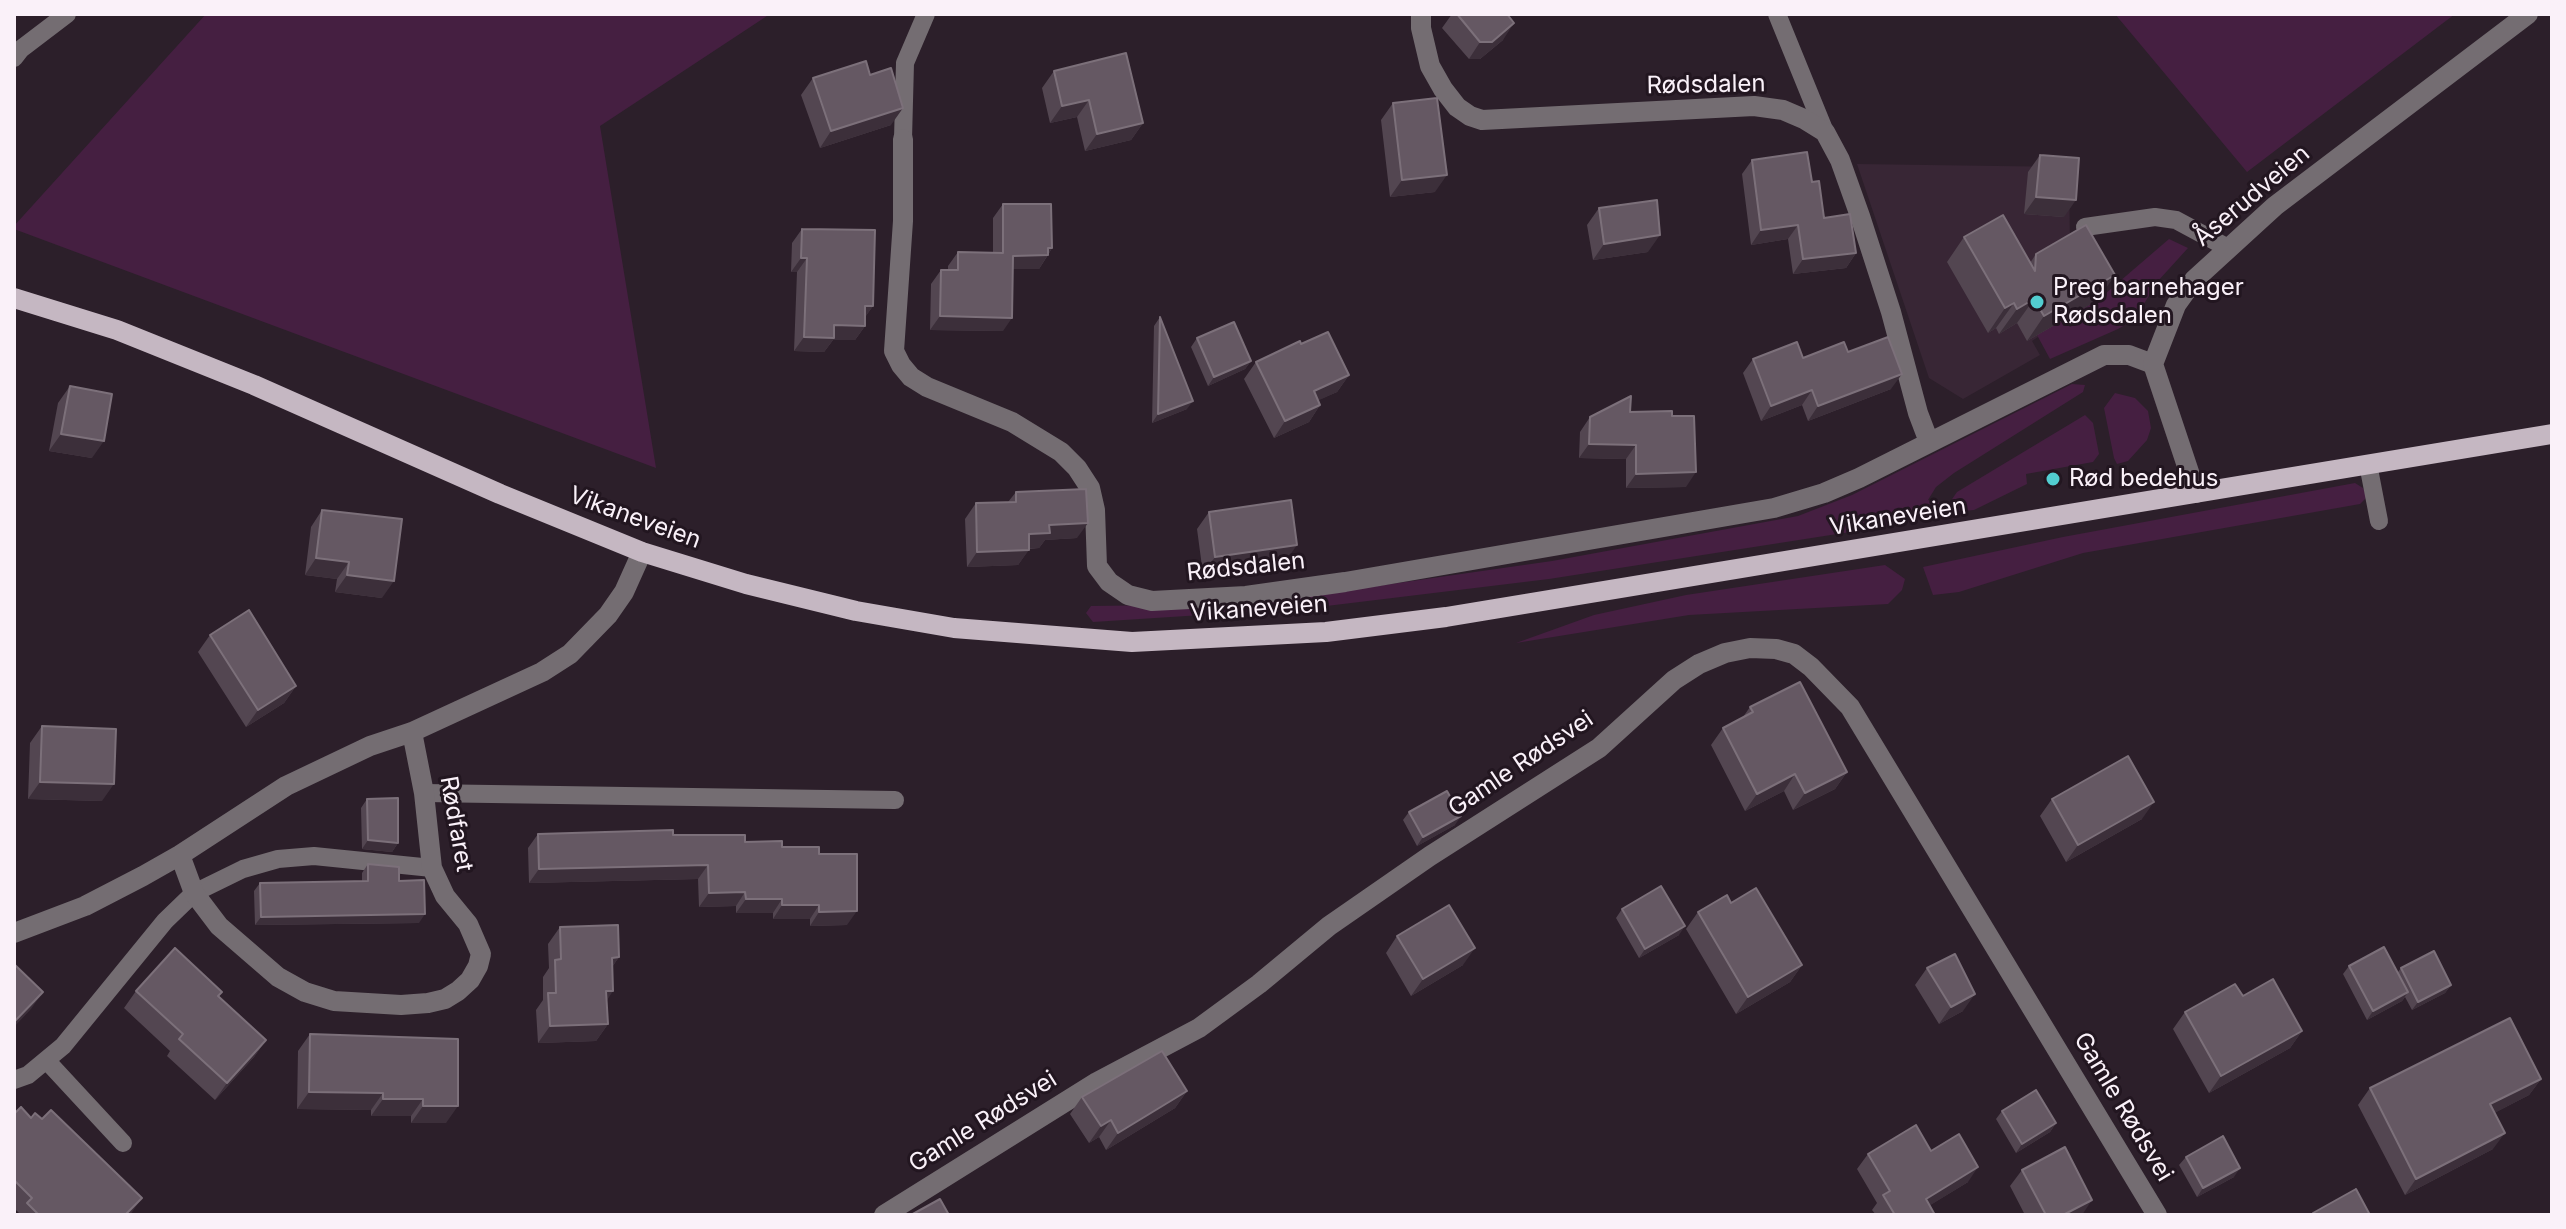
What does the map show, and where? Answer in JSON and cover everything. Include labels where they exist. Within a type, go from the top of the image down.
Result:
[{"type":"main road","name":"Vikaneveien","points":[[14,298],[131,336],[254,385],[500,494],[642,552],[746,584],[842,608],[954,628],[1132,642],[1326,632],[1446,617],[2552,434]]},
{"type":"street","name":"Rødsdalen","points":[[1421,14],[1430,66],[1443,89],[1457,107],[1482,120],[1754,106],[1783,110],[1825,132]]},
{"type":"street","name":"Åserudveien","points":[[2153,364],[2176,305],[2194,280],[2228,248],[2298,188],[2528,14]]},
{"type":"street","points":[[1825,132],[1840,160],[1860,216],[1929,442]]},
{"type":"street","name":"Rødsdalen","points":[[903,139],[903,221],[894,351],[901,365],[911,377],[927,387],[1012,422],[1061,452],[1077,468],[1090,488],[1097,566],[1109,582],[1128,595],[1152,601],[1275,592],[1774,508],[1824,493],[2104,355],[2129,355],[2153,364]]},
{"type":"street","points":[[2153,364],[2196,493]]},
{"type":"street","points":[[14,933],[85,906],[180,855],[286,786],[542,672],[570,654],[608,615],[629,583],[642,552]]},
{"type":"street","name":"Gamle Rødsvei","points":[[884,1215],[1097,1082],[1199,1028],[1259,984],[1329,926],[1430,856],[1599,748],[1674,680],[1725,653],[1750,648],[1776,649],[1794,654],[1850,707],[2157,1215]]},
{"type":"street","name":"Rødfaret","points":[[180,855],[194,893],[219,926],[278,977],[305,992],[334,1001],[401,1005],[445,999],[458,991],[474,973],[481,954],[468,924],[445,896],[432,868],[424,793],[412,732]]},
{"type":"lane","points":[[14,58],[21,49],[67,14]]},
{"type":"lane","points":[[903,139],[905,63],[926,14]]},
{"type":"lane","points":[[1777,14],[1825,132]]},
{"type":"lane","points":[[2085,227],[2155,217],[2176,220],[2228,248]]},
{"type":"lane","points":[[2368,464],[2379,521]]},
{"type":"lane","points":[[424,793],[895,800]]},
{"type":"lane","points":[[14,1080],[28,1075],[47,1061],[101,1002],[165,921],[194,893],[243,869],[278,859],[314,856],[432,868]]},
{"type":"lane","points":[[47,1061],[123,1143]]},
{"type":"shaded area","points":[[206,14],[770,14],[600,126],[656,468],[14,229]]},
{"type":"shaded area","points":[[2115,14],[2455,14],[2247,172]]},
{"type":"shaded area","points":[[1857,164],[2069,167],[2070,250],[2098,296],[2032,341],[2040,355],[1963,399],[1929,378]]},
{"type":"shaded area","points":[[2169,239],[2188,248],[2158,281],[2134,320],[2050,359],[2037,335],[2098,300]]},
{"type":"shaded area","points":[[2072,384],[2085,385],[2083,392],[1954,473],[1936,487],[1928,500],[1948,505],[1957,492],[2085,415],[2093,423],[2099,454],[2093,462],[2026,474],[2027,484],[1974,510],[1549,579],[1310,608],[1093,622],[1086,613],[1091,606],[1251,604],[1552,561],[1798,516],[1852,495]]},
{"type":"shaded area","points":[[2115,393],[2135,398],[2148,411],[2151,428],[2147,440],[2128,461],[2117,464],[2104,408]]},
{"type":"shaded area","points":[[2355,483],[2363,488],[2367,497],[2360,504],[2083,553],[1959,592],[1933,595],[1923,567],[2063,537]]},
{"type":"shaded area","points":[[1885,565],[1905,579],[1902,590],[1888,604],[1689,615],[1516,643],[1594,615],[1686,595]]},
{"type":"building","points":[[1457,14],[1507,14],[1514,23],[1492,42],[1480,42]]},
{"type":"building","points":[[1126,53],[1143,123],[1097,134],[1089,100],[1062,106],[1054,71]]},
{"type":"building","points":[[866,61],[870,75],[891,68],[903,108],[831,131],[813,78]]},
{"type":"building","points":[[1437,98],[1447,175],[1402,180],[1393,103]]},
{"type":"building","points":[[1807,152],[1812,182],[1819,181],[1824,218],[1850,214],[1856,253],[1803,259],[1798,225],[1761,230],[1752,160]]},
{"type":"building","points":[[2040,155],[2079,158],[2076,200],[2036,197]]},
{"type":"building","points":[[1657,200],[1660,235],[1604,244],[1599,208]]},
{"type":"building","points":[[1003,204],[1051,204],[1052,248],[1048,248],[1048,255],[1013,256],[1012,318],[940,316],[941,270],[958,270],[958,252],[1003,253]]},
{"type":"building","points":[[2003,215],[2035,271],[2036,254],[2086,225],[2115,275],[2044,316],[2034,299],[2017,309],[2014,303],[2005,308],[1964,237]]},
{"type":"building","points":[[802,229],[875,230],[873,306],[865,306],[865,326],[834,325],[834,338],[804,337],[807,258],[801,258]]},
{"type":"building","points":[[1160,317],[1193,401],[1158,414]]},
{"type":"building","points":[[1234,322],[1251,361],[1214,377],[1197,338]]},
{"type":"building","points":[[1328,332],[1349,375],[1314,391],[1320,405],[1285,421],[1256,362],[1300,341],[1301,344]]},
{"type":"building","points":[[1888,337],[1902,374],[1818,406],[1812,390],[1771,406],[1753,359],[1797,342],[1803,358],[1844,342],[1848,352]]},
{"type":"building","points":[[70,386],[112,394],[104,441],[61,434]]},
{"type":"building","points":[[1631,396],[1630,412],[1672,411],[1672,416],[1694,416],[1696,472],[1636,474],[1636,445],[1589,444],[1590,417]]},
{"type":"building","points":[[1086,489],[1088,523],[1049,525],[1050,533],[1029,534],[1029,550],[977,552],[976,503],[1016,502],[1016,492]]},
{"type":"building","points":[[1291,500],[1297,545],[1215,557],[1209,512]]},
{"type":"building","points":[[322,510],[402,519],[394,581],[347,575],[349,562],[316,558]]},
{"type":"building","points":[[249,610],[296,686],[258,710],[210,635]]},
{"type":"building","points":[[1800,682],[1847,772],[1805,793],[1795,774],[1757,794],[1723,728],[1753,712],[1750,707]]},
{"type":"building","points":[[42,726],[116,729],[114,784],[40,782]]},
{"type":"building","points":[[2128,756],[2154,802],[2078,845],[2052,799]]},
{"type":"building","points":[[1447,791],[1461,816],[1423,837],[1409,812]]},
{"type":"building","points":[[398,798],[398,843],[368,840],[367,799]]},
{"type":"building","points":[[673,830],[673,835],[745,835],[745,842],[782,841],[782,847],[819,847],[819,854],[857,854],[857,911],[819,912],[819,905],[782,905],[782,899],[746,899],[745,892],[709,893],[708,865],[539,869],[538,834]]},
{"type":"building","points":[[368,864],[399,867],[399,881],[424,880],[425,914],[261,917],[260,883],[368,881]]},
{"type":"building","points":[[1661,886],[1685,926],[1645,949],[1622,909]]},
{"type":"building","points":[[1756,888],[1802,965],[1748,997],[1698,912],[1727,895],[1731,903]]},
{"type":"building","points":[[1449,905],[1475,948],[1423,979],[1397,936]]},
{"type":"building","points":[[618,925],[619,957],[612,958],[613,991],[606,991],[608,1024],[550,1026],[548,993],[556,993],[555,960],[561,959],[560,927]]},
{"type":"building","points":[[2384,947],[2408,992],[2373,1011],[2349,966]]},
{"type":"building","points":[[175,948],[222,992],[218,996],[266,1040],[227,1083],[179,1039],[183,1034],[136,991]]},
{"type":"building","points":[[2434,951],[2451,985],[2418,1002],[2401,968]]},
{"type":"building","points":[[1955,954],[1975,994],[1951,1007],[1927,968]]},
{"type":"building","points":[[14,964],[43,992],[14,1022]]},
{"type":"building","points":[[2273,979],[2302,1031],[2221,1076],[2185,1012],[2235,984],[2243,996]]},
{"type":"building","points":[[2510,1018],[2541,1079],[2490,1104],[2505,1133],[2416,1179],[2370,1088]]},
{"type":"building","points":[[310,1034],[458,1039],[458,1106],[423,1106],[423,1099],[383,1099],[383,1093],[309,1092]]},
{"type":"building","points":[[1162,1051],[1187,1091],[1118,1133],[1111,1120],[1101,1126],[1082,1097]]},
{"type":"building","points":[[2036,1090],[2056,1123],[2022,1144],[2002,1111]]},
{"type":"building","points":[[21,1107],[31,1118],[35,1113],[42,1119],[51,1110],[142,1198],[125,1215],[39,1215],[27,1203],[32,1198],[14,1180],[14,1114]]},
{"type":"building","points":[[1916,1125],[1931,1151],[1959,1134],[1978,1167],[1926,1199],[1935,1215],[1895,1215],[1883,1195],[1890,1191],[1868,1154]]},
{"type":"building","points":[[2223,1136],[2240,1168],[2203,1188],[2186,1157]]},
{"type":"building","points":[[2065,1147],[2092,1200],[2063,1215],[2046,1215],[2022,1170]]},
{"type":"building","points":[[2356,1189],[2370,1215],[2314,1215],[2313,1213]]},
{"type":"building","points":[[940,1199],[949,1215],[911,1215]]},
{"type":"place","name":"Preg barnehager Rødsdalen","points":[[2037,302]]},
{"type":"place","name":"Rød bedehus","points":[[2053,479]]}]
